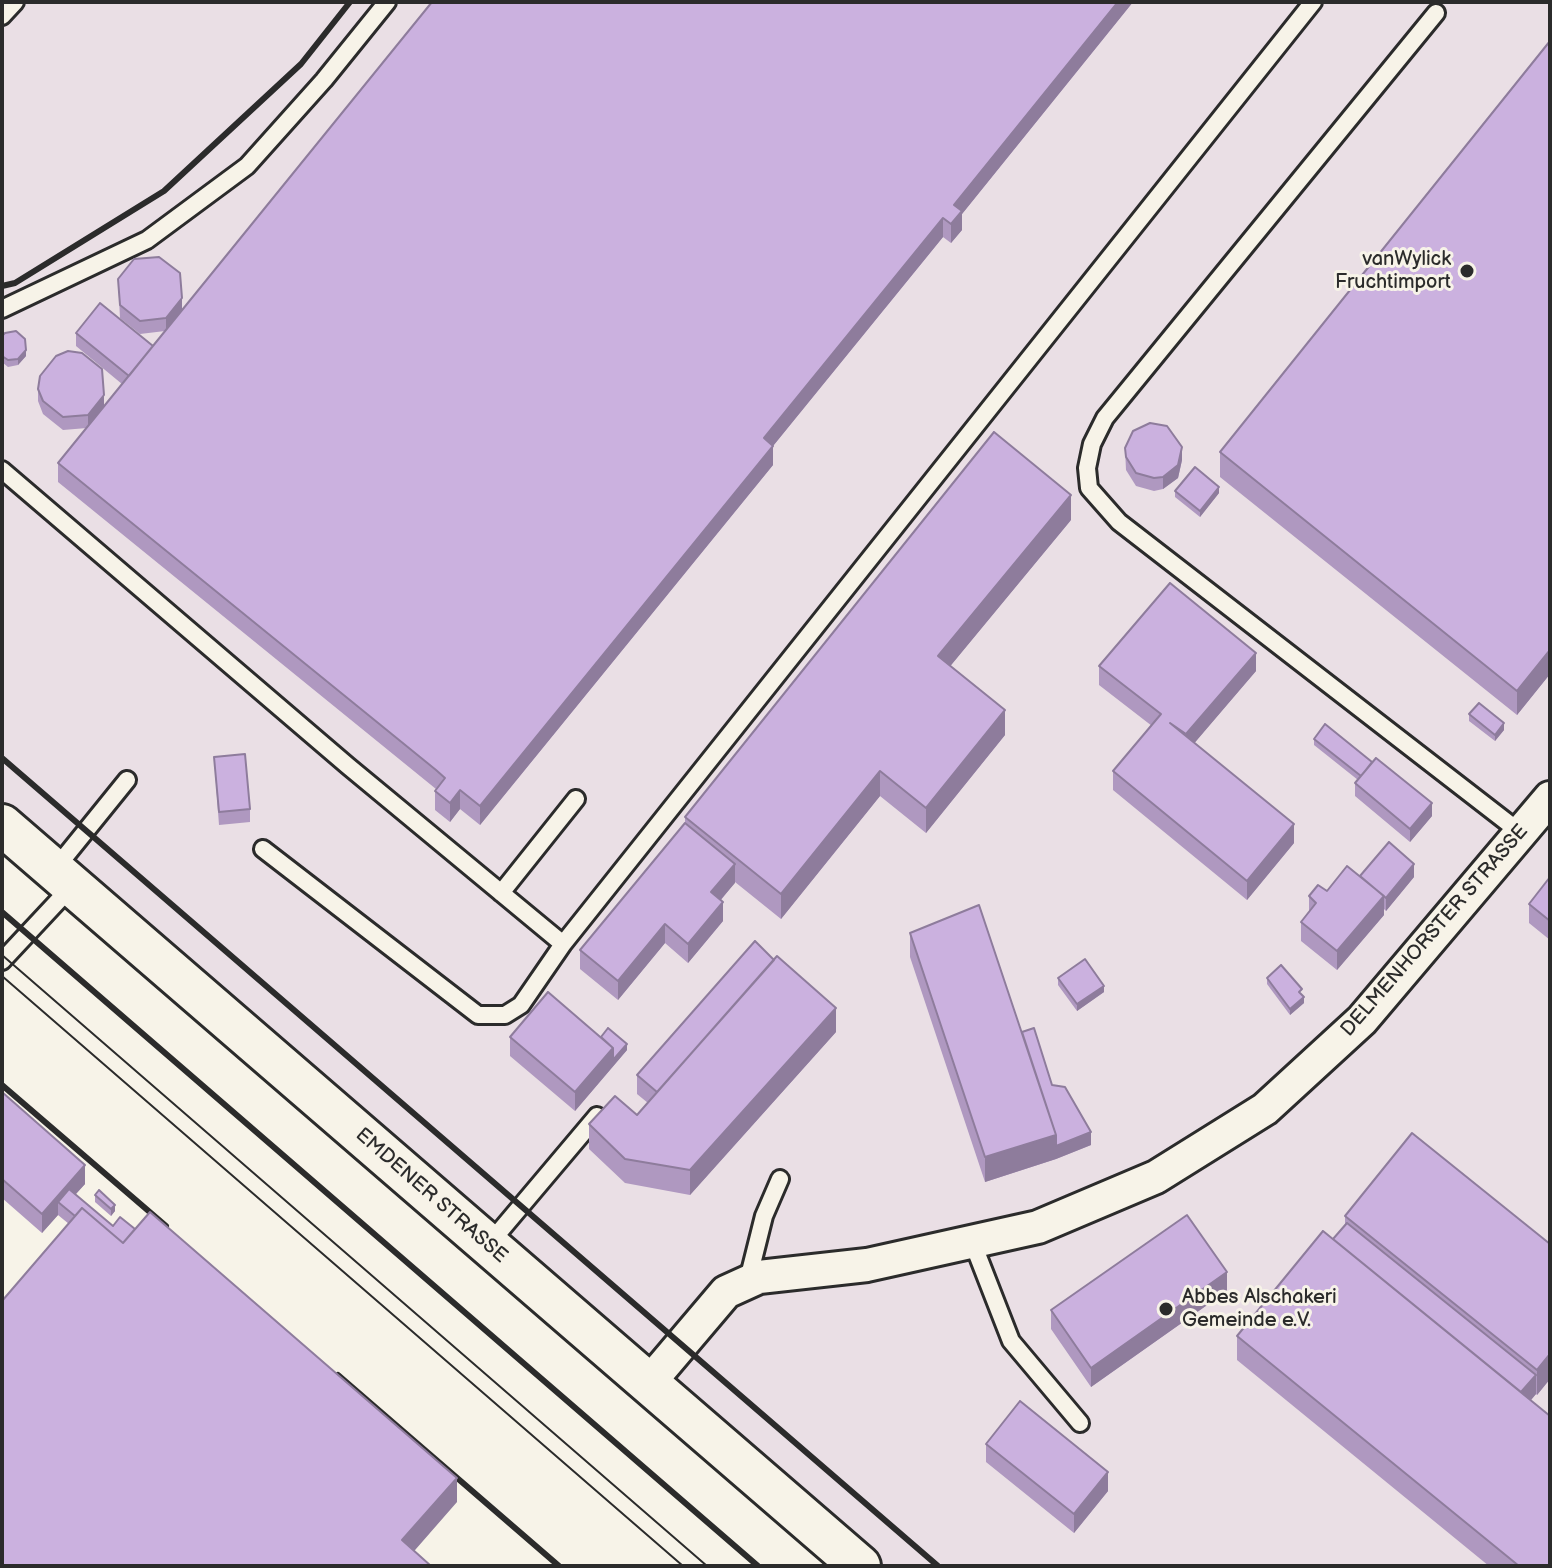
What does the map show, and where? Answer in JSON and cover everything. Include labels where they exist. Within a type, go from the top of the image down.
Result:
[{"type":"street","name":"DELMENHORSTER STRASSE","points":[[648,1384],[726,1292],[759,1277],[867,1265],[1038,1227],[1156,1177],[1265,1109],[1362,1020],[1550,798]]},
{"type":"street","name":"EMDENER STRASSE","points":[[2,825],[860,1566]]},
{"type":"lane","points":[[2,16],[15,2]]},
{"type":"lane","points":[[2,309],[147,240],[247,166],[387,2]]},
{"type":"lane","points":[[263,849],[478,1015],[505,1015],[521,1005],[563,944],[1313,2]]},
{"type":"lane","points":[[1436,13],[1105,418],[1092,444],[1089,488],[1102,506],[1128,530],[1521,833]]},
{"type":"lane","points":[[2,470],[348,766],[563,944]]},
{"type":"lane","points":[[2,961],[63,878],[127,780]]},
{"type":"lane","points":[[501,893],[576,799]]},
{"type":"lane","points":[[488,1245],[597,1116]]},
{"type":"lane","points":[[748,1282],[764,1216],[780,1179]]},
{"type":"lane","points":[[972,1241],[1011,1341],[1080,1423]]},
{"type":"shaded area","points":[[2,2],[1550,2],[1550,1566],[863,1566],[2,844]]},
{"type":"building","points":[[432,2],[1118,2],[954,205],[962,211],[951,224],[943,218],[764,438],[773,446],[480,806],[460,790],[450,803],[435,791],[445,778],[436,770],[58,463]]},
{"type":"building","name":"vanWylick Fruchtimport","points":[[1550,41],[1550,650],[1517,691],[1220,452]]},
{"type":"building","points":[[159,257],[180,273],[182,298],[166,318],[140,321],[120,305],[118,279],[134,259]]},
{"type":"building","points":[[100,303],[153,346],[129,376],[76,333]]},
{"type":"building","points":[[16,331],[25,339],[26,350],[18,359],[8,360],[2,356],[2,336]]},
{"type":"building","points":[[68,351],[82,353],[102,369],[104,395],[88,415],[63,417],[43,401],[38,389],[40,376],[56,356]]},
{"type":"building","points":[[1150,423],[1167,426],[1182,447],[1178,465],[1163,477],[1136,473],[1126,457],[1125,448],[1133,431]]},
{"type":"building","points":[[994,432],[1071,495],[938,656],[1005,710],[926,808],[880,771],[781,894],[685,817]]},
{"type":"building","points":[[1195,467],[1219,487],[1200,511],[1175,491]]},
{"type":"building","points":[[1170,583],[1256,653],[1186,734],[1170,723],[1294,824],[1247,881],[1113,771],[1161,714],[1099,666]]},
{"type":"building","points":[[1479,703],[1504,723],[1495,735],[1469,714]]},
{"type":"building","points":[[1325,724],[1372,762],[1361,776],[1314,739]]},
{"type":"building","points":[[245,754],[250,809],[219,812],[214,757]]},
{"type":"building","points":[[1376,758],[1432,803],[1410,829],[1355,783]]},
{"type":"building","points":[[685,823],[735,864],[711,892],[723,902],[688,944],[665,924],[618,981],[580,950]]},
{"type":"building","points":[[1389,842],[1414,864],[1386,898],[1360,876]]},
{"type":"building","points":[[1347,866],[1384,896],[1337,951],[1301,922],[1316,903],[1309,896],[1318,885],[1327,891]]},
{"type":"building","points":[[1550,877],[1550,921],[1529,904]]},
{"type":"building","points":[[979,905],[1056,1135],[985,1157],[910,933]]},
{"type":"building","points":[[755,941],[774,960],[657,1092],[637,1075]]},
{"type":"building","points":[[777,956],[836,1008],[690,1170],[625,1159],[589,1124],[615,1096],[637,1115]]},
{"type":"building","points":[[1085,959],[1104,986],[1077,1004],[1058,978]]},
{"type":"building","points":[[1281,965],[1302,989],[1299,992],[1304,997],[1290,1009],[1267,978]]},
{"type":"building","points":[[548,992],[613,1048],[575,1092],[510,1037]]},
{"type":"building","points":[[608,1028],[627,1044],[613,1060],[613,1048],[601,1037]]},
{"type":"building","points":[[1034,1028],[1052,1085],[1065,1087],[1091,1132],[1056,1146],[1056,1135],[1022,1032]]},
{"type":"building","points":[[2,1092],[85,1165],[42,1214],[2,1179]]},
{"type":"building","points":[[1412,1133],[1550,1244],[1550,1354],[1537,1370],[1345,1216]]},
{"type":"building","points":[[69,1189],[113,1226],[120,1217],[135,1229],[123,1243],[82,1208],[75,1216],[58,1202]]},
{"type":"building","points":[[99,1190],[115,1205],[111,1209],[95,1195]]},
{"type":"building","points":[[82,1208],[123,1243],[150,1212],[457,1478],[402,1540],[431,1566],[2,1566],[2,1301]]},
{"type":"building","points":[[1187,1215],[1227,1272],[1091,1368],[1051,1310]]},
{"type":"building","points":[[1347,1223],[1536,1375],[1521,1392],[1333,1239]]},
{"type":"building","points":[[1323,1231],[1550,1416],[1550,1566],[1519,1566],[1237,1336]]},
{"type":"building","points":[[1020,1401],[1108,1472],[1074,1514],[986,1444]]},
{"type":"tram line","points":[[2,955],[707,1566]]},
{"type":"tram line","points":[[2,976],[683,1566]]},
{"type":"railway","points":[[2,286],[15,283],[164,191],[301,64],[350,2]]},
{"type":"railway","points":[[2,758],[938,1566]]},
{"type":"railway","points":[[2,912],[758,1566]]},
{"type":"railway","points":[[2,1085],[166,1226]]},
{"type":"railway","points":[[338,1375],[559,1566]]},
{"type":"place","name":"vanWylick Fruchtimport","points":[[1467,271]]},
{"type":"place","name":"Abbes Alschakeri Gemeinde e.V.","points":[[1166,1309]]}]
